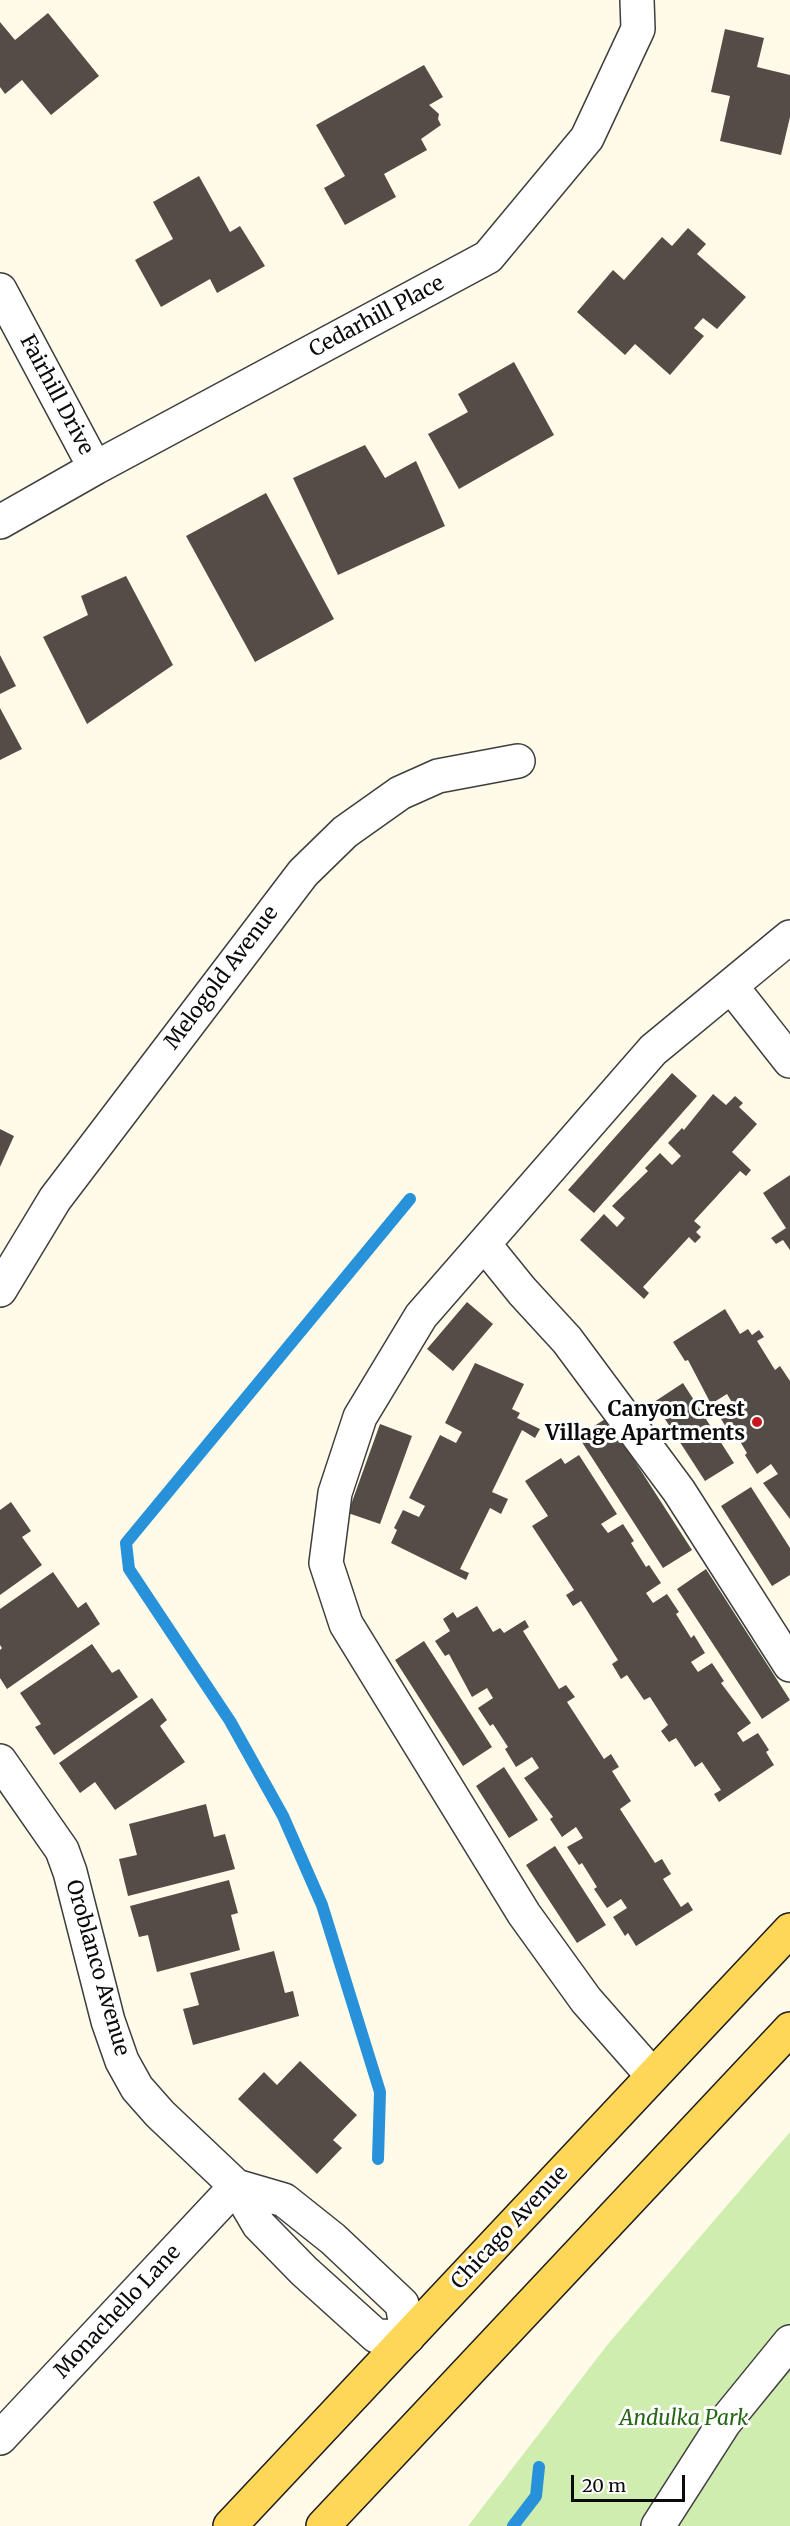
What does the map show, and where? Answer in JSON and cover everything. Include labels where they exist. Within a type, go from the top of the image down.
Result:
[{"type":"main road","name":"Chicago Avenue","points":[[230,2526],[790,1930]]},
{"type":"main road","points":[[323,2526],[790,2029]]},
{"type":"street","name":"Cedarhill Place","points":[[0,522],[488,257],[586,138],[638,30],[637,0]]},
{"type":"street","name":"Fairhill Drive","points":[[0,290],[96,468]]},
{"type":"street","name":"Melogold Avenue","points":[[0,1290],[55,1199],[303,873],[345,832],[400,793],[438,776],[518,760]]},
{"type":"street","points":[[652,2075],[586,2000],[524,1914],[346,1624],[326,1563],[335,1493],[360,1417],[421,1316],[653,1050],[790,937]]},
{"type":"street","points":[[730,986],[790,1061]]},
{"type":"street","points":[[484,1244],[522,1291],[567,1340],[679,1491],[790,1665]]},
{"type":"street","name":"Oroblanco Avenue","points":[[0,1761],[62,1850],[70,1872],[108,2022],[122,2061],[137,2088],[160,2114],[236,2186],[259,2225],[304,2271],[376,2336],[408,2337],[402,2304],[333,2239],[284,2200],[236,2186]]},
{"type":"street","name":"Monachello Lane","points":[[0,2438],[236,2186]]},
{"type":"street","points":[[658,2526],[724,2423],[790,2342]]},
{"type":"green space","name":"Andulka Park","points":[[790,2132],[790,2526],[468,2526],[608,2344]]},
{"type":"building","points":[[48,13],[99,76],[51,115],[22,80],[5,94],[0,87],[0,22],[15,40]]},
{"type":"building","points":[[725,29],[764,38],[757,67],[790,75],[790,117],[781,155],[720,141],[730,96],[711,92]]},
{"type":"building","points":[[424,65],[443,97],[429,105],[439,114],[438,119],[441,125],[421,139],[427,150],[384,174],[396,197],[345,225],[324,188],[345,176],[316,125]]},
{"type":"building","points":[[199,176],[230,232],[240,226],[265,266],[217,293],[210,279],[161,307],[135,260],[173,239],[153,202]]},
{"type":"building","points":[[688,228],[706,244],[697,254],[746,297],[717,329],[703,318],[694,328],[704,336],[670,375],[635,344],[625,355],[577,312],[613,270],[624,280],[662,237],[672,246]]},
{"type":"building","points":[[514,362],[554,435],[459,489],[428,434],[468,412],[458,394]]},
{"type":"building","points":[[365,445],[385,478],[416,461],[445,526],[338,575],[293,478]]},
{"type":"building","points":[[266,493],[334,619],[255,662],[186,536]]},
{"type":"building","points":[[126,576],[173,665],[87,724],[43,637],[88,615],[81,596]]},
{"type":"building","points":[[0,655],[16,686],[0,694]]},
{"type":"building","points":[[0,708],[22,749],[0,760]]},
{"type":"building","points":[[672,1073],[697,1096],[594,1213],[568,1190]]},
{"type":"building","points":[[713,1094],[726,1105],[735,1096],[743,1103],[739,1107],[757,1124],[732,1152],[751,1170],[746,1176],[740,1171],[694,1221],[701,1227],[696,1232],[701,1237],[695,1243],[689,1237],[643,1287],[649,1293],[644,1299],[580,1240],[604,1214],[617,1227],[625,1218],[612,1206],[648,1171],[645,1168],[660,1153],[672,1165],[681,1156],[668,1143],[682,1128],[684,1130]]},
{"type":"building","points":[[0,1129],[14,1136],[0,1167]]},
{"type":"building","points":[[790,1175],[790,1250],[783,1240],[776,1244],[771,1238],[786,1228],[763,1193]]},
{"type":"building","points":[[467,1302],[493,1324],[453,1371],[427,1349]]},
{"type":"building","name":"Canyon Crest Village Apartments","points":[[725,1309],[740,1334],[748,1329],[752,1335],[759,1330],[764,1337],[757,1341],[775,1370],[780,1366],[790,1381],[790,1519],[763,1483],[778,1474],[771,1464],[757,1474],[733,1430],[729,1432],[718,1414],[733,1404],[727,1394],[711,1404],[688,1360],[685,1361],[673,1342]]},
{"type":"building","points":[[475,1363],[524,1384],[512,1409],[520,1413],[517,1418],[540,1429],[535,1438],[522,1430],[492,1492],[508,1499],[501,1514],[490,1508],[460,1569],[469,1573],[466,1580],[391,1543],[397,1530],[394,1528],[403,1510],[419,1517],[425,1506],[409,1498],[440,1435],[456,1443],[462,1432],[445,1423]]},
{"type":"building","points":[[683,1383],[734,1463],[705,1481],[654,1402]]},
{"type":"building","points":[[607,1418],[692,1550],[663,1568],[578,1436]]},
{"type":"building","points":[[380,1424],[412,1436],[380,1524],[348,1513]]},
{"type":"building","points":[[579,1455],[617,1514],[601,1524],[608,1533],[623,1524],[634,1541],[631,1543],[646,1567],[649,1565],[661,1583],[646,1593],[653,1603],[667,1594],[679,1612],[676,1614],[691,1638],[694,1635],[705,1653],[691,1662],[698,1672],[712,1663],[724,1681],[721,1683],[751,1723],[737,1733],[743,1742],[758,1733],[769,1750],[766,1752],[774,1765],[719,1802],[714,1794],[721,1790],[702,1762],[695,1767],[676,1738],[669,1742],[661,1731],[668,1725],[650,1697],[644,1700],[627,1675],[621,1679],[612,1664],[618,1660],[581,1601],[573,1606],[566,1595],[574,1590],[532,1526],[548,1516],[525,1481],[561,1458],[565,1464]]},
{"type":"building","points":[[751,1487],[790,1548],[790,1575],[772,1586],[721,1506]]},
{"type":"building","points":[[11,1502],[31,1531],[22,1537],[42,1565],[0,1595],[0,1510]]},
{"type":"building","points":[[706,1569],[790,1700],[762,1719],[677,1589]]},
{"type":"building","points":[[53,1572],[78,1608],[86,1602],[100,1624],[7,1689],[0,1678],[0,1650],[2,1648],[0,1645],[0,1609]]},
{"type":"building","points":[[477,1606],[493,1632],[500,1628],[504,1633],[525,1620],[529,1627],[523,1631],[559,1689],[566,1685],[575,1697],[567,1702],[604,1759],[611,1754],[619,1767],[612,1771],[631,1801],[620,1809],[655,1863],[662,1859],[671,1874],[663,1879],[681,1907],[688,1902],[693,1910],[636,1946],[628,1933],[625,1936],[613,1917],[627,1908],[621,1899],[607,1908],[594,1889],[597,1887],[582,1863],[579,1865],[567,1847],[583,1838],[576,1827],[562,1837],[550,1819],[553,1817],[524,1778],[539,1768],[532,1757],[516,1767],[505,1749],[508,1747],[493,1724],[490,1726],[478,1708],[493,1698],[487,1688],[472,1697],[449,1654],[445,1656],[435,1641],[450,1631],[443,1619],[453,1612],[457,1618]]},
{"type":"building","points":[[424,1641],[492,1747],[463,1766],[395,1660]]},
{"type":"building","points":[[92,1644],[112,1673],[119,1669],[138,1697],[54,1755],[35,1727],[41,1724],[20,1693]]},
{"type":"building","points":[[152,1698],[167,1720],[160,1726],[185,1762],[115,1810],[95,1782],[80,1793],[59,1763]]},
{"type":"building","points":[[504,1767],[538,1820],[509,1838],[476,1786]]},
{"type":"building","points":[[206,1804],[214,1837],[225,1834],[235,1869],[128,1896],[119,1859],[137,1855],[129,1824]]},
{"type":"building","points":[[555,1846],[606,1925],[577,1943],[526,1865]]},
{"type":"building","points":[[229,1880],[238,1913],[231,1915],[240,1950],[157,1972],[148,1935],[139,1937],[130,1906]]},
{"type":"building","points":[[274,1951],[285,1993],[293,1991],[299,2016],[193,2045],[183,2009],[199,2005],[190,1973]]},
{"type":"building","points":[[300,2061],[357,2115],[333,2140],[342,2148],[317,2174],[238,2099],[264,2072],[277,2085]]},
{"type":"waterway","points":[[378,2159],[380,2092],[322,1905],[283,1816],[230,1721],[129,1569],[126,1543],[410,1199]]},
{"type":"waterway","points":[[513,2526],[536,2496],[539,2467]]},
{"type":"place","name":"Canyon Crest Village Apartments","points":[[757,1422]]}]
